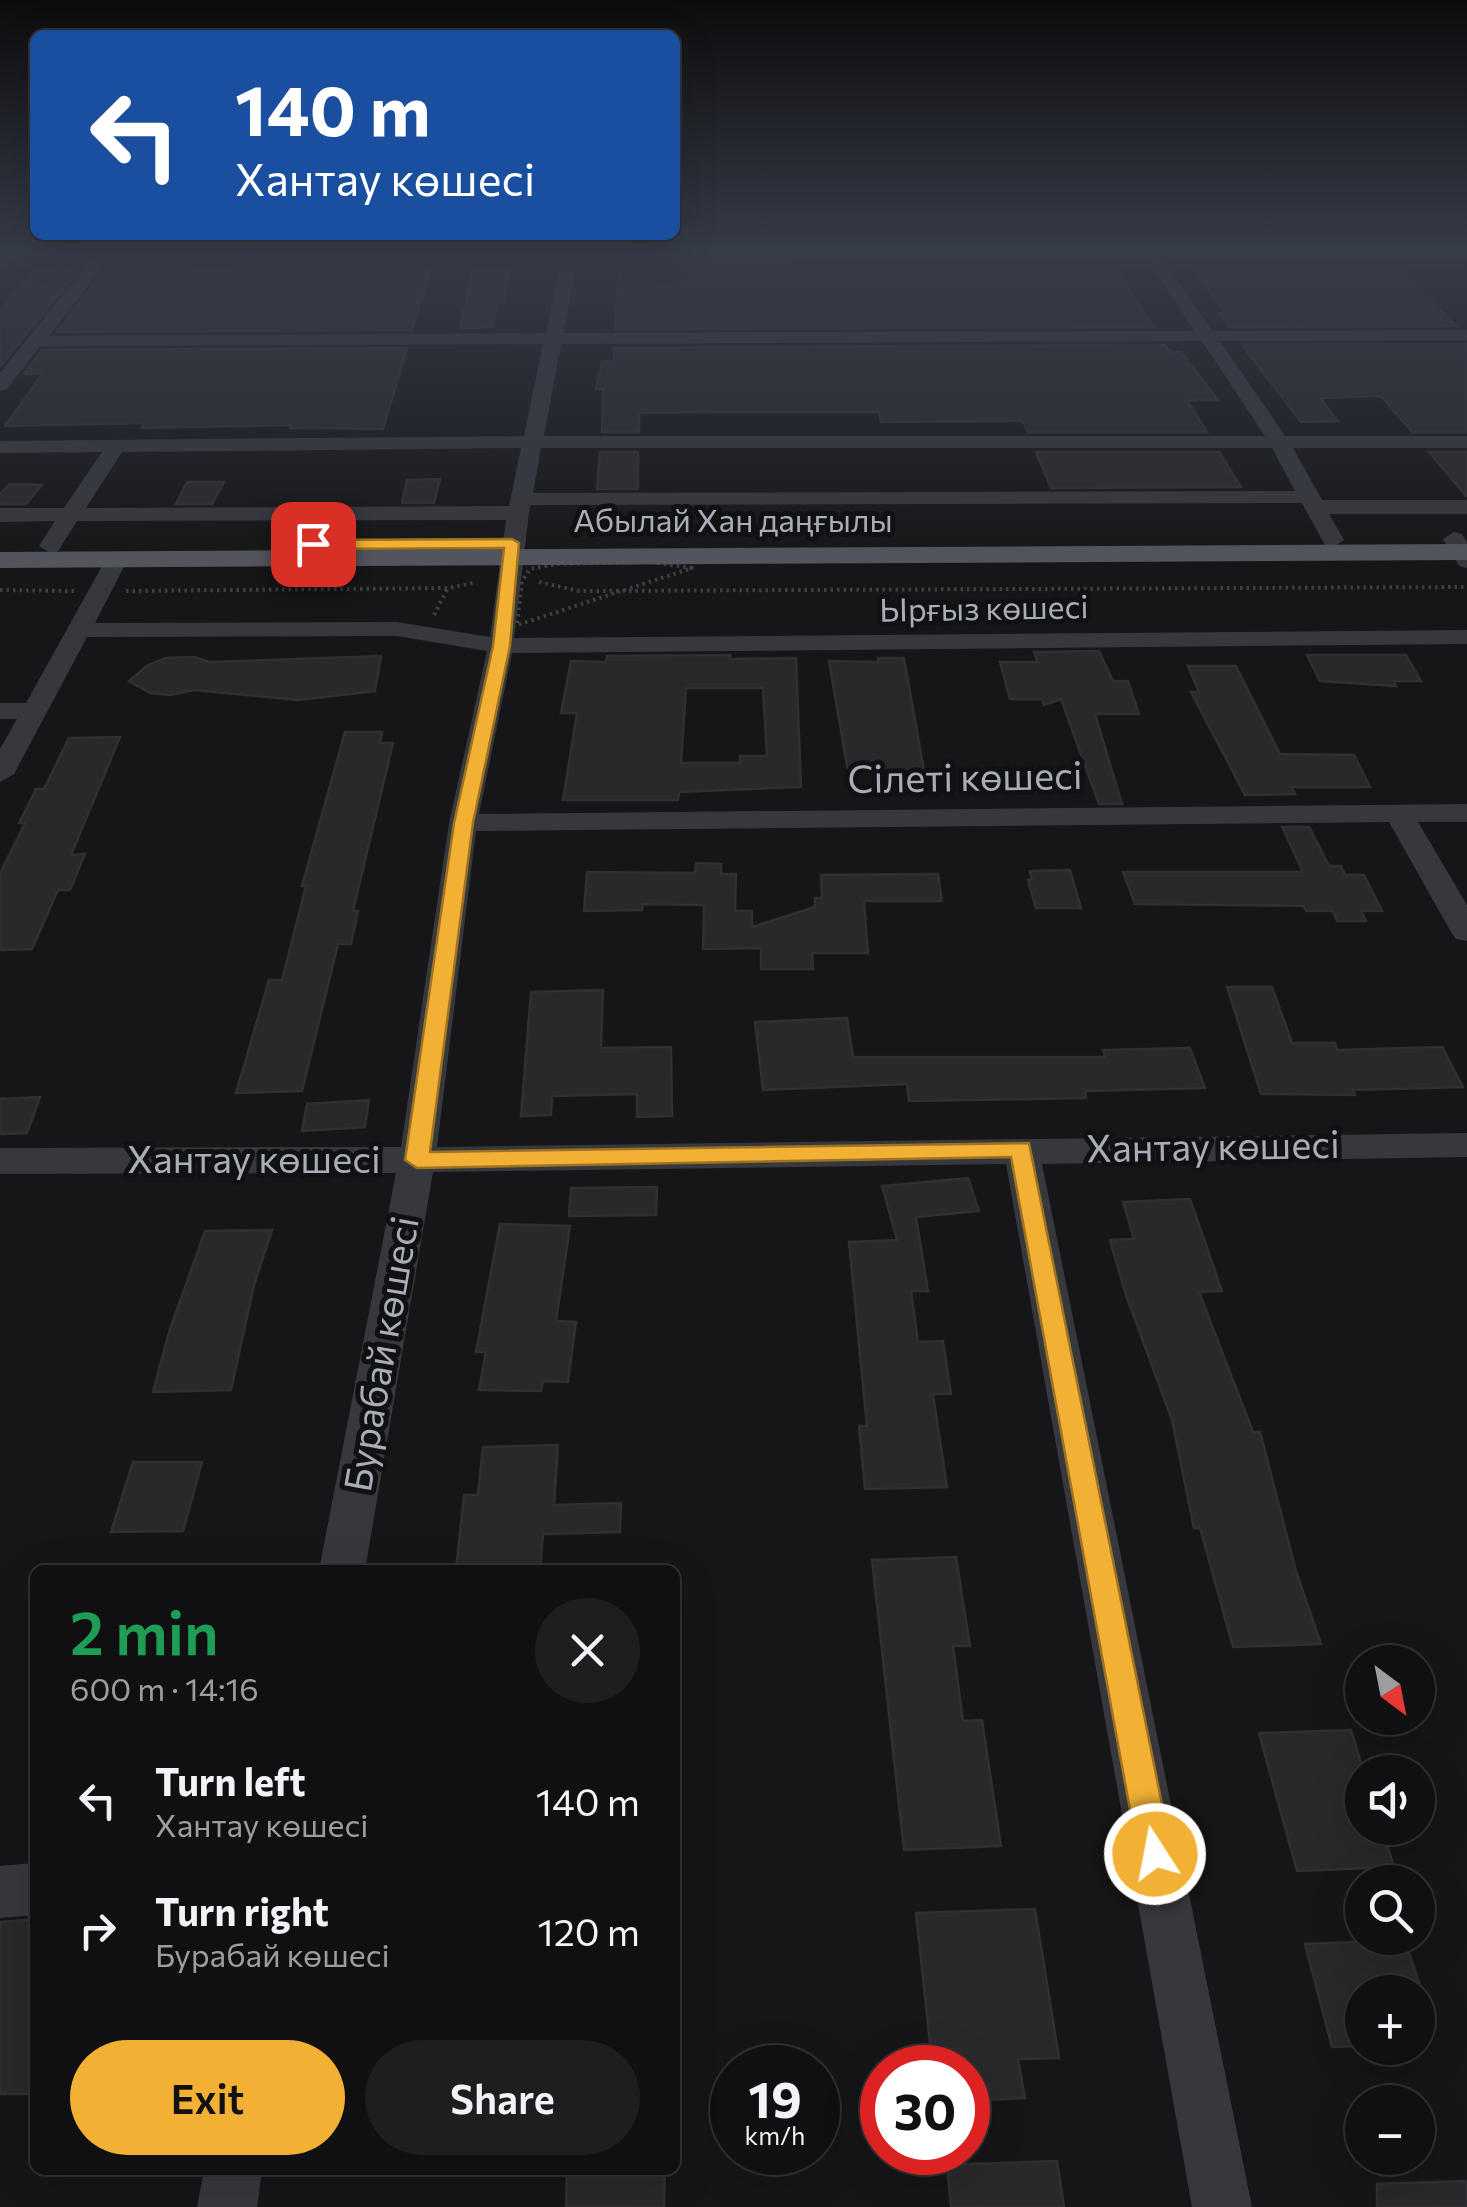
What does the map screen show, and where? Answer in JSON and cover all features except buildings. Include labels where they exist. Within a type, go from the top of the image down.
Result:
[{"type":"main road","name":"Абылай Хан даңғылы","points":[[0,560],[116,559],[517,538],[1463,549]]},
{"type":"main road","name":"Абылай Хан даңғылы","points":[[0,546],[517,538],[1333,540],[1463,549]]},
{"type":"street","points":[[0,385],[24,355]]},
{"type":"street","name":"Бурабай көшесі","points":[[343,1565],[417,1160],[463,823],[509,636],[517,538],[550,355]]},
{"type":"street","points":[[1218,355],[1278,440],[1333,540]]},
{"type":"street","points":[[0,447],[532,442],[1467,442]]},
{"type":"street","points":[[50,546],[116,446]]},
{"type":"street","points":[[0,515],[72,515],[517,538],[1312,502],[1467,507]]},
{"type":"street","points":[[0,774],[116,559]]},
{"type":"street","name":"Ырғыз көшесі","points":[[77,630],[397,629],[509,636],[1467,638]]},
{"type":"street","points":[[0,711],[36,710]]},
{"type":"street","points":[[1398,814],[1467,932]]},
{"type":"street","name":"Сілеті көшесі","points":[[463,823],[1467,814]]},
{"type":"street","name":"Хантау көшесі","points":[[0,1161],[417,1160],[1467,1144]]},
{"type":"street","points":[[1021,1149],[1222,2207]]},
{"type":"street","points":[[0,1892],[30,1889]]},
{"type":"street","points":[[226,2207],[232,2175]]},
{"type":"path","points":[[517,538],[566,591],[1467,587]]},
{"type":"path","points":[[509,636],[621,590],[692,568]]},
{"type":"path","points":[[432,619],[453,577]]},
{"type":"path","points":[[0,590],[448,588],[479,581]]},
{"type":"route","points":[[313,544],[512,543],[502,646],[463,823],[417,1160],[1021,1149],[1155,1854]]}]
